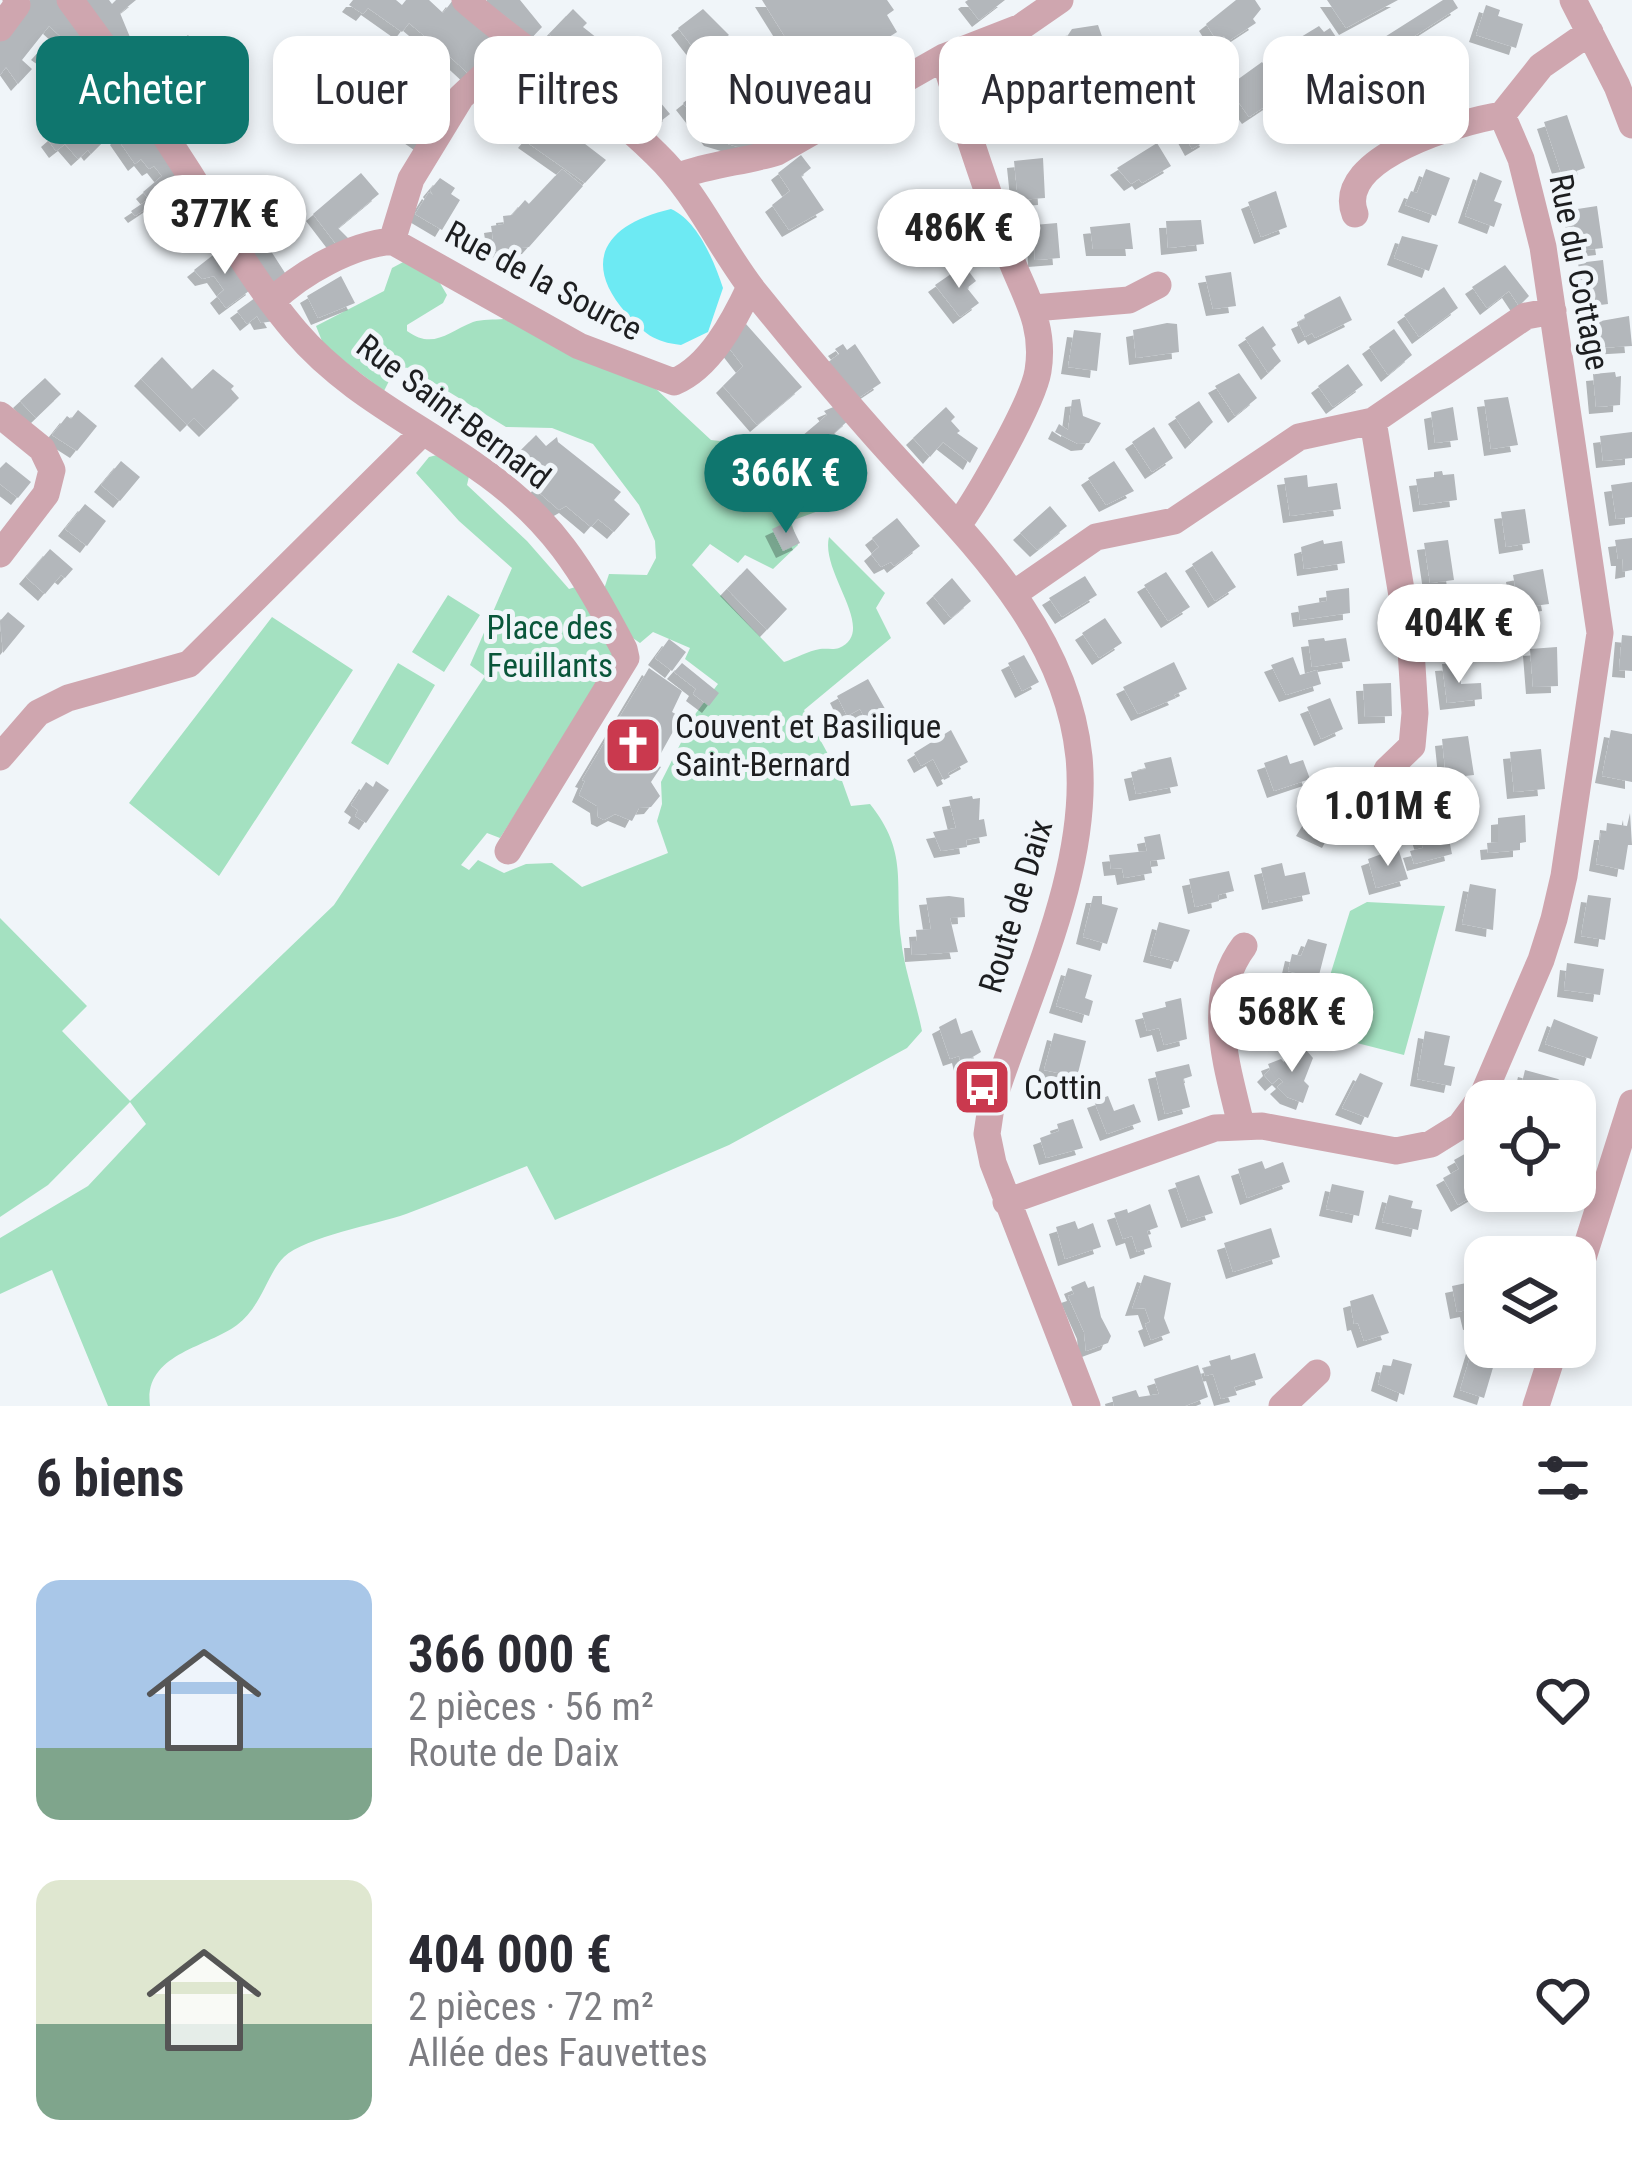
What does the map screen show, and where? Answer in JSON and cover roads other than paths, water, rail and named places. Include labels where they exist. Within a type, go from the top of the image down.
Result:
[{"type":"street","points":[[0,28],[16,0]]},
{"type":"street","name":"Rue Saint-Bernard","points":[[70,0],[134,85],[297,333],[373,402],[477,467],[555,536],[585,574],[624,649],[626,658],[508,851]]},
{"type":"street","name":"Route de Daix","points":[[465,0],[506,36]]},
{"type":"street","points":[[998,36],[1021,27],[1060,0]]},
{"type":"street","points":[[1573,0],[1632,125]]},
{"type":"street","points":[[1355,214],[1351,196],[1359,178],[1413,141],[1475,119],[1502,116],[1540,66],[1590,32]]},
{"type":"street","points":[[679,176],[710,164],[748,161],[777,152],[939,60]]},
{"type":"street","points":[[392,241],[411,179],[460,97],[474,84]]},
{"type":"street","name":"Rue du Cottage","points":[[1006,1202],[1186,1138],[1241,1125],[1396,1151],[1421,1148],[1442,1139],[1469,1117],[1483,1095],[1541,960],[1564,876],[1600,634],[1543,247],[1521,159],[1502,116]]},
{"type":"street","name":"Route de Daix","points":[[643,144],[679,176],[751,287],[1015,593],[1045,645],[1070,708],[1081,798],[1078,833],[991,1107],[988,1146],[1087,1406]]},
{"type":"street","points":[[958,525],[978,496],[1036,381],[1040,353],[1034,308],[1015,273],[973,144]]},
{"type":"street","name":"Rue de la Source","points":[[272,301],[290,284],[368,244],[392,241],[579,346],[674,382],[691,375],[706,359],[751,287]]},
{"type":"street","points":[[1034,308],[1129,300],[1158,285]]},
{"type":"street","points":[[1015,593],[1096,537],[1174,521],[1299,437],[1373,421],[1526,316],[1553,311]]},
{"type":"street","points":[[0,415],[42,448],[52,470],[46,494],[0,554]]},
{"type":"street","points":[[1373,421],[1411,650],[1415,713],[1412,746],[1387,770]]},
{"type":"street","points":[[0,757],[38,713],[68,698],[189,664],[422,434]]},
{"type":"street","points":[[1241,1125],[1220,1004],[1226,975],[1244,946]]},
{"type":"street","points":[[1590,1236],[1632,1103]]},
{"type":"street","points":[[1536,1406],[1548,1368]]},
{"type":"street","points":[[1282,1406],[1317,1372]]},
{"type":"water","points":[[671,209],[697,232],[723,288],[708,332],[681,345],[644,331],[612,294],[604,276],[603,260],[617,234],[649,215]]},
{"type":"place","name":"Couvent et Basilique Saint-Bernard","points":[[633,745]]},
{"type":"place","name":"Cottin","points":[[982,1087]]},
{"type":"park label","name":"Place des Feuillants","points":[[550,646]]}]
